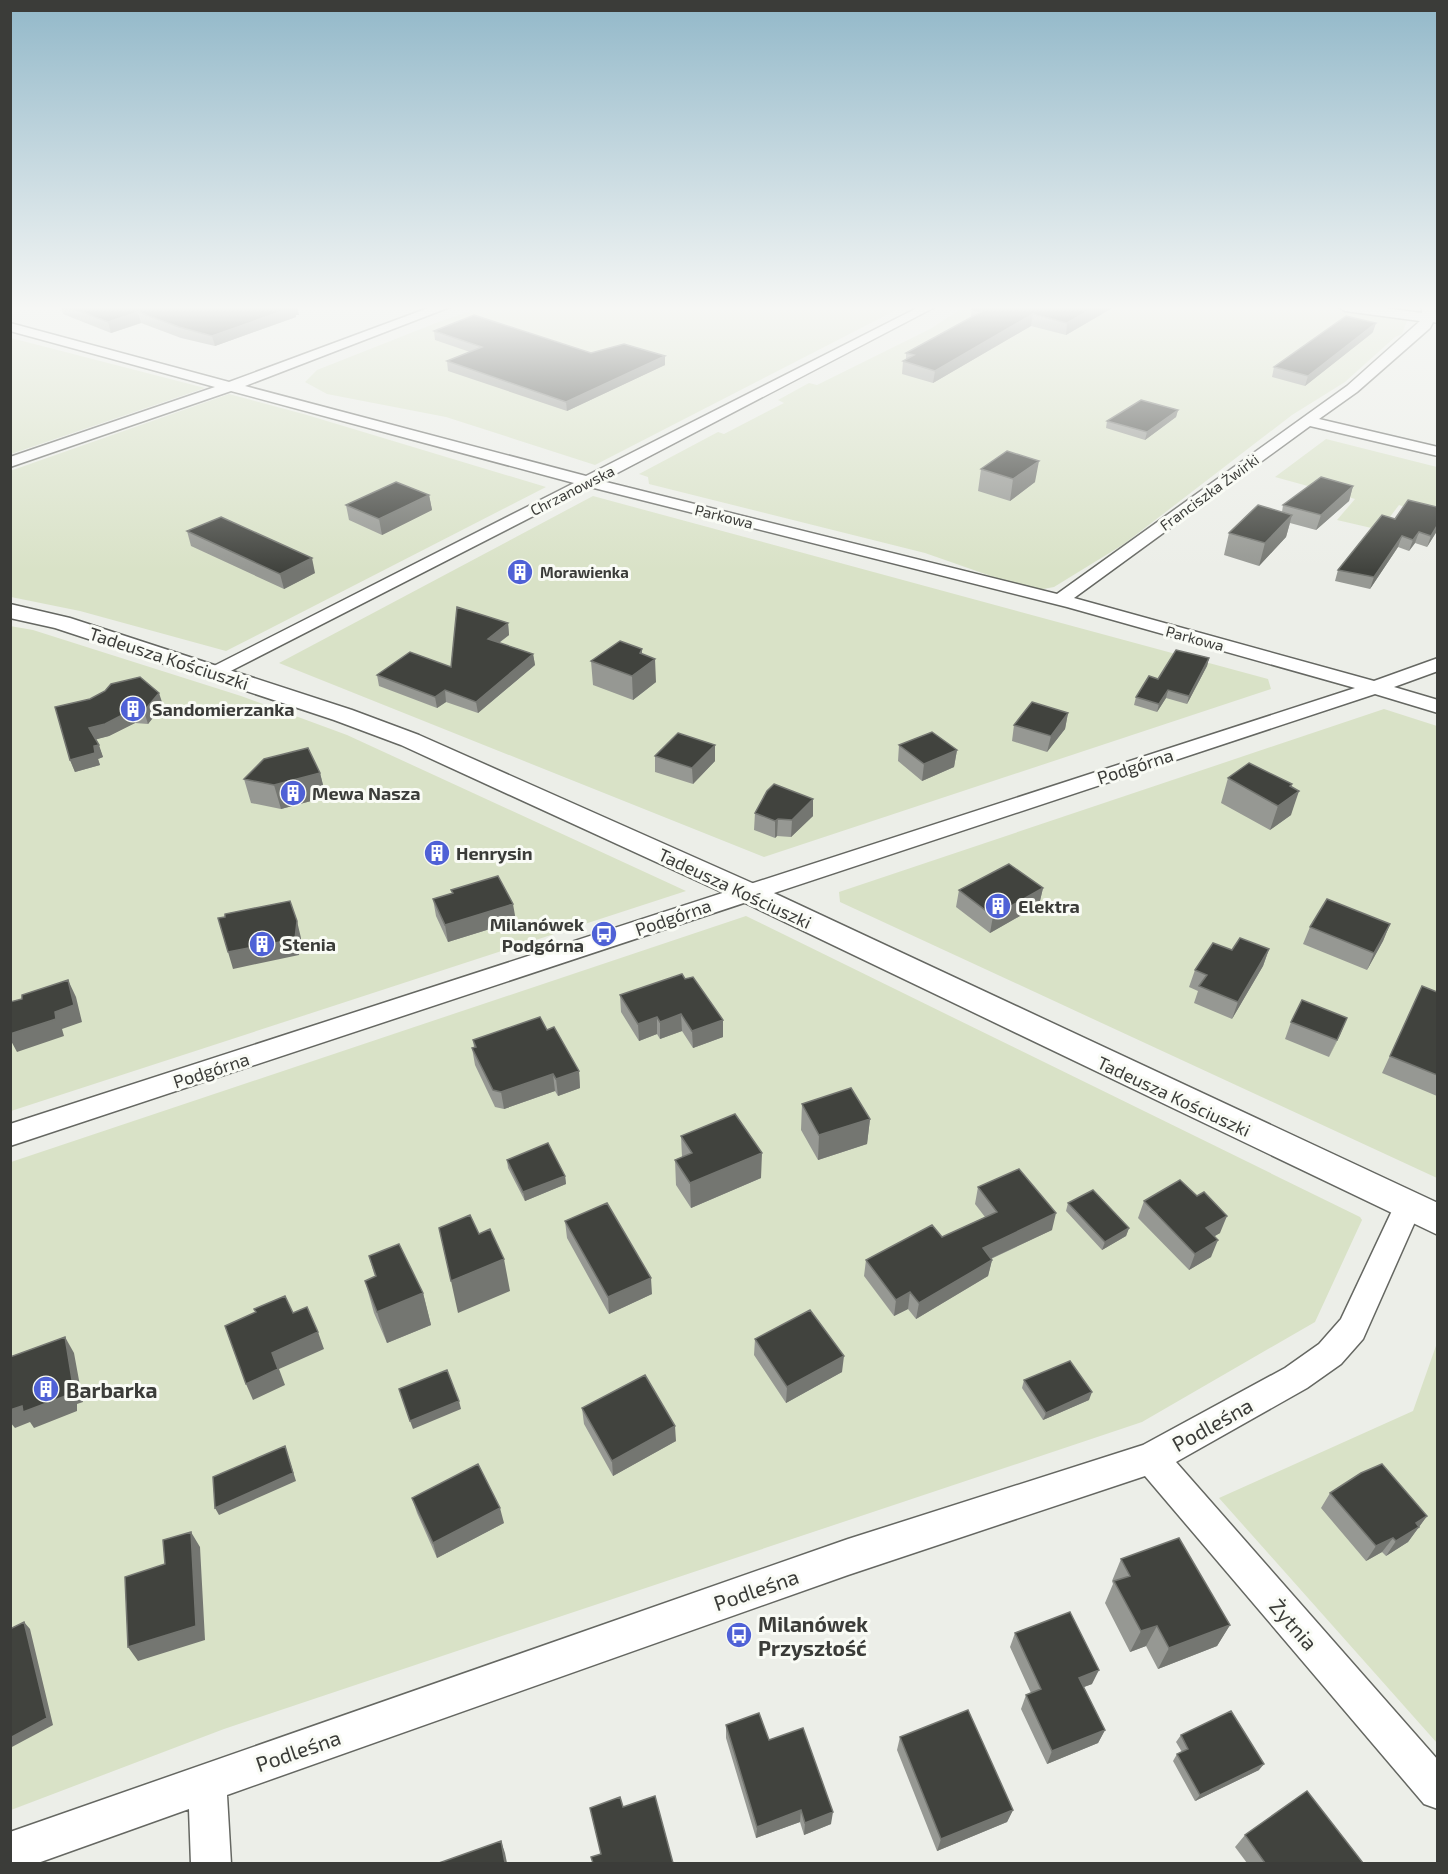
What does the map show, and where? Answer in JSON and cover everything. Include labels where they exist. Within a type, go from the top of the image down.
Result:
[{"type":"street","points":[[10,462],[207,394]]},
{"type":"street","name":"Parkowa","points":[[263,394],[588,482],[1059,600],[1376,687],[1437,707]]},
{"type":"street","name":"Chrzanowska","points":[[215,673],[759,394]]},
{"type":"street","name":"Franciszka Żwirki","points":[[1059,600],[1344,394]]},
{"type":"street","points":[[1307,421],[1437,452]]},
{"type":"street","name":"Tadeusza Kościuszki","points":[[10,611],[62,623],[410,740],[749,893],[1423,1213]]},
{"type":"street","name":"Podgórna","points":[[10,1136],[1376,687],[1437,664]]},
{"type":"street","name":"Podleśna","points":[[10,1852],[848,1557],[1151,1458],[1296,1378],[1330,1354],[1352,1329],[1423,1213]]},
{"type":"street","name":"Żytnia","points":[[1151,1458],[1437,1790]]},
{"type":"street","points":[[207,1781],[211,1863]]},
{"type":"green space","points":[[11,394],[186,394],[11,454]]},
{"type":"green space","points":[[231,394],[546,487],[226,651],[80,611],[11,597],[10,471]]},
{"type":"green space","points":[[329,394],[732,394],[595,465],[446,417]]},
{"type":"green space","points":[[788,394],[1325,394],[1292,415],[1124,544],[1054,587],[1038,590],[925,553],[649,484],[648,477],[639,474],[718,432],[724,434],[784,403],[778,400]]},
{"type":"green space","points":[[1326,439],[1437,467],[1437,517],[1399,505],[1380,530],[1337,520],[1355,499],[1275,477]]},
{"type":"green space","points":[[593,496],[1268,679],[1271,689],[764,857],[279,663]]},
{"type":"green space","points":[[10,626],[33,630],[241,696],[347,735],[686,891],[11,1111]]},
{"type":"green space","points":[[1384,709],[1437,726],[1437,1178],[840,902],[839,892]]},
{"type":"green space","points":[[746,916],[1360,1217],[1362,1220],[1315,1322],[1142,1422],[224,1729],[11,1810],[11,1162]]},
{"type":"green space","points":[[1437,1343],[1437,1743],[1219,1498],[1413,1411]]},
{"type":"building","points":[[544,394],[582,394],[566,402]]},
{"type":"building","points":[[1141,400],[1178,410],[1147,432],[1107,421]]},
{"type":"building","points":[[1007,451],[1039,461],[1013,479],[981,469]]},
{"type":"building","points":[[1321,477],[1353,486],[1321,515],[1283,505]]},
{"type":"building","points":[[396,482],[429,495],[379,519],[346,505]]},
{"type":"building","points":[[1408,500],[1437,507],[1437,526],[1431,536],[1419,532],[1413,540],[1402,536],[1374,577],[1338,570],[1382,515],[1395,519]]},
{"type":"building","points":[[1258,505],[1292,515],[1265,543],[1229,533]]},
{"type":"building","points":[[221,517],[312,558],[280,574],[187,531]]},
{"type":"building","points":[[457,607],[508,623],[488,639],[533,654],[476,702],[445,690],[435,697],[377,675],[410,652],[451,667]]},
{"type":"building","points":[[620,641],[642,649],[640,653],[655,659],[632,676],[591,661]]},
{"type":"building","points":[[1176,650],[1209,658],[1189,696],[1168,690],[1159,704],[1136,697],[1149,676],[1158,679]]},
{"type":"building","points":[[140,677],[159,693],[144,711],[130,711],[105,724],[89,728],[99,745],[94,746],[95,753],[70,760],[55,707],[90,699],[105,691],[111,684]]},
{"type":"building","points":[[1032,702],[1068,713],[1051,736],[1014,725]]},
{"type":"building","points":[[932,732],[957,750],[924,764],[899,745]]},
{"type":"building","points":[[678,733],[715,745],[692,768],[655,756]]},
{"type":"building","points":[[308,748],[320,773],[274,785],[244,779],[264,759]]},
{"type":"building","points":[[1249,763],[1292,784],[1290,786],[1299,791],[1278,806],[1228,778]]},
{"type":"building","points":[[774,784],[813,799],[792,820],[778,819],[775,821],[755,813],[767,791]]},
{"type":"building","points":[[1009,864],[1043,888],[993,916],[959,890]]},
{"type":"building","points":[[498,876],[513,904],[445,925],[433,899],[453,893],[451,890]]},
{"type":"building","points":[[1327,899],[1390,924],[1374,953],[1310,927]]},
{"type":"building","points":[[290,901],[297,921],[295,939],[228,952],[218,918],[225,917],[225,914]]},
{"type":"building","points":[[1240,938],[1269,949],[1238,1002],[1199,986],[1207,975],[1195,970],[1213,943],[1232,950]]},
{"type":"building","points":[[682,974],[685,979],[693,977],[723,1020],[692,1031],[681,1014],[660,1022],[657,1017],[638,1024],[620,995]]},
{"type":"building","points":[[68,980],[74,1005],[55,1012],[56,1019],[10,1034],[10,1002],[22,999],[22,995]]},
{"type":"building","points":[[1422,986],[1437,992],[1437,1075],[1390,1056]]},
{"type":"building","points":[[1302,1000],[1347,1018],[1337,1040],[1291,1022]]},
{"type":"building","points":[[540,1017],[547,1030],[554,1027],[579,1071],[556,1079],[553,1074],[501,1092],[493,1090],[472,1048],[476,1047],[473,1040]]},
{"type":"building","points":[[851,1088],[870,1119],[819,1135],[802,1104]]},
{"type":"building","points":[[735,1114],[762,1153],[690,1183],[675,1160],[692,1153],[681,1136]]},
{"type":"building","points":[[548,1143],[565,1176],[523,1192],[507,1160]]},
{"type":"building","points":[[1019,1169],[1056,1213],[983,1248],[992,1260],[919,1303],[910,1292],[896,1300],[866,1260],[932,1225],[942,1237],[997,1212],[978,1187]]},
{"type":"building","points":[[1180,1180],[1197,1196],[1204,1192],[1227,1216],[1206,1228],[1218,1240],[1195,1254],[1144,1201]]},
{"type":"building","points":[[1093,1190],[1129,1228],[1105,1242],[1068,1203]]},
{"type":"building","points":[[607,1203],[651,1278],[608,1297],[565,1221]]},
{"type":"building","points":[[470,1215],[479,1234],[490,1229],[504,1259],[451,1281],[439,1228]]},
{"type":"building","points":[[399,1244],[423,1293],[377,1312],[365,1281],[376,1276],[369,1256]]},
{"type":"building","points":[[285,1296],[293,1313],[307,1307],[318,1332],[272,1353],[278,1369],[246,1384],[225,1326],[256,1312],[254,1309]]},
{"type":"building","points":[[810,1310],[844,1356],[787,1387],[755,1339]]},
{"type":"building","points":[[65,1337],[73,1386],[68,1388],[68,1395],[23,1412],[22,1406],[10,1410],[10,1357]]},
{"type":"building","points":[[1070,1361],[1092,1392],[1046,1413],[1024,1380]]},
{"type":"building","points":[[447,1370],[459,1401],[410,1421],[399,1389]]},
{"type":"building","points":[[645,1375],[675,1426],[612,1461],[582,1408]]},
{"type":"building","points":[[285,1446],[293,1473],[215,1508],[213,1477]]},
{"type":"building","points":[[478,1464],[500,1508],[433,1543],[412,1498]]},
{"type":"building","points":[[1382,1464],[1427,1516],[1416,1523],[1419,1527],[1396,1541],[1393,1538],[1376,1546],[1330,1493],[1361,1473]]},
{"type":"building","points":[[191,1532],[196,1626],[128,1647],[125,1577],[165,1564],[163,1540]]},
{"type":"building","points":[[1179,1538],[1230,1625],[1169,1648],[1157,1626],[1141,1631],[1114,1581],[1130,1576],[1121,1559]]},
{"type":"building","points":[[1070,1612],[1099,1670],[1079,1678],[1105,1730],[1052,1751],[1026,1695],[1041,1689],[1015,1633]]},
{"type":"building","points":[[24,1622],[47,1718],[10,1738],[10,1629]]},
{"type":"building","points":[[968,1710],[1013,1810],[941,1839],[900,1737]]},
{"type":"building","points":[[1231,1711],[1264,1764],[1200,1795],[1177,1754],[1188,1749],[1181,1735]]},
{"type":"building","points":[[759,1713],[769,1740],[803,1728],[833,1812],[805,1823],[801,1810],[757,1827],[726,1725]]},
{"type":"building","points":[[1307,1791],[1363,1863],[1265,1863],[1245,1835]]},
{"type":"building","points":[[655,1796],[673,1863],[593,1863],[591,1857],[601,1854],[590,1808],[620,1797],[623,1807]]},
{"type":"building","points":[[501,1841],[505,1863],[439,1863]]},
{"type":"place","name":"Morawienka","points":[[520,572]]},
{"type":"place","name":"Sandomierzanka","points":[[133,709]]},
{"type":"place","name":"Mewa Nasza","points":[[293,793]]},
{"type":"place","name":"Henrysin","points":[[437,853]]},
{"type":"place","name":"Elektra","points":[[998,906]]},
{"type":"place","name":"Milanówek Podgórna","points":[[604,934]]},
{"type":"place","name":"Stenia","points":[[262,944]]},
{"type":"place","name":"Barbarka","points":[[46,1389]]},
{"type":"place","name":"Milanówek Przyszłość","points":[[739,1635]]}]
